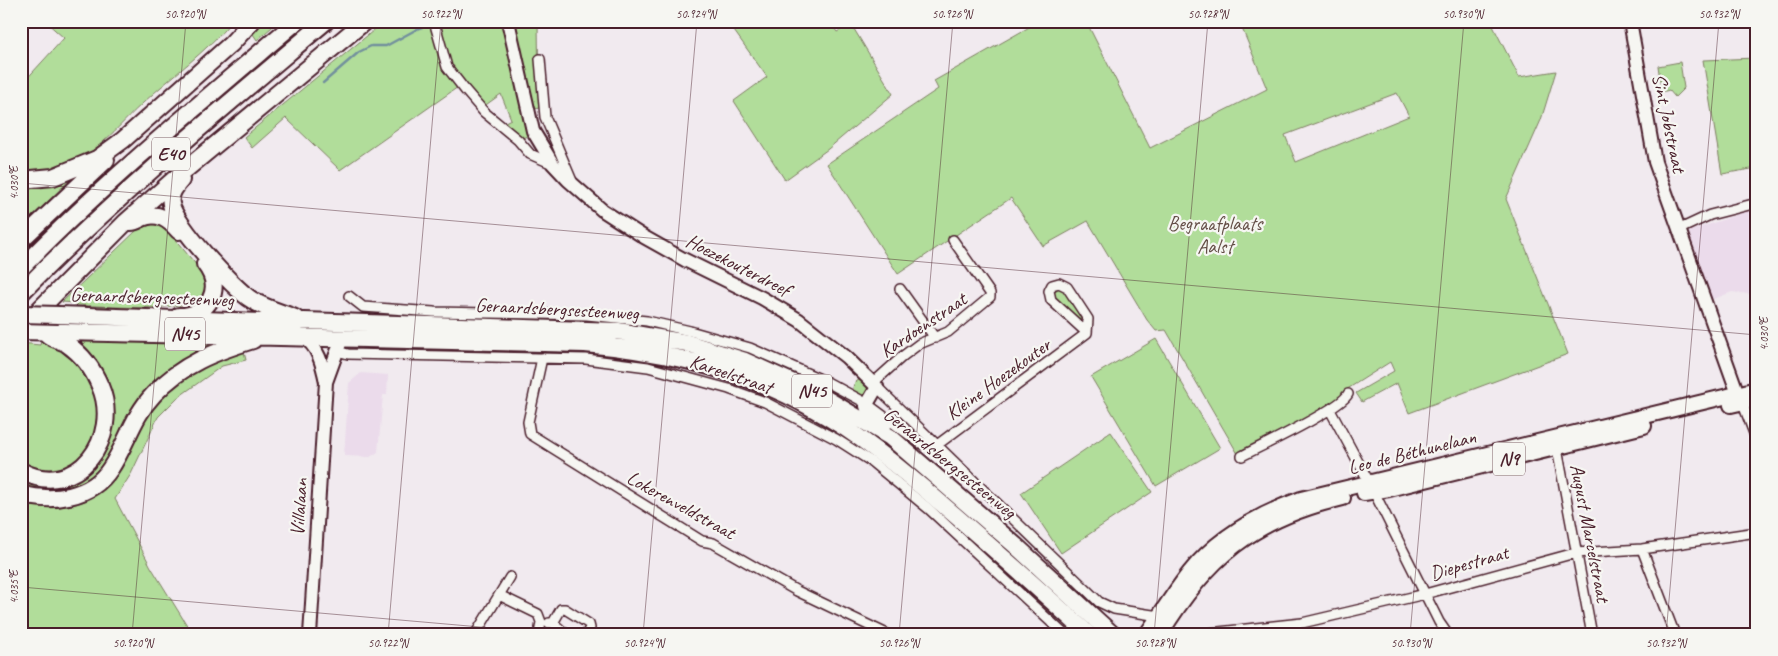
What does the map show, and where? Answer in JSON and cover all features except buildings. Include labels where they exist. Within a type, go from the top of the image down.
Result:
[{"type":"highway","points":[[21,180],[53,177],[80,168],[97,159],[123,140],[231,44],[252,21]]},
{"type":"highway","name":"E40","points":[[21,268],[108,185],[297,21]]},
{"type":"highway","name":"E40","points":[[21,293],[183,143],[326,21]]},
{"type":"highway","points":[[22,325],[126,222],[365,21]]},
{"type":"highway","points":[[21,240],[120,147],[123,140]]},
{"type":"highway","points":[[187,170],[174,189],[170,202],[181,224],[220,273],[251,300],[303,329]]},
{"type":"highway","points":[[126,222],[136,222],[151,216],[168,219],[213,277],[214,293],[206,304],[192,314],[168,317]]},
{"type":"highway","name":"Geraardsbergsesteenweg","points":[[22,325],[59,315],[168,317],[210,321],[289,323],[340,344],[576,344],[617,347],[684,359],[756,382],[812,407],[880,451],[1005,558],[1089,635]]},
{"type":"highway","name":"Geraardsbergsesteenweg","points":[[22,325],[46,332],[271,337],[303,329],[587,328],[644,334],[715,350],[778,374],[818,394],[890,438],[1016,546],[1114,635]]},
{"type":"highway","points":[[21,471],[43,478],[70,474],[88,463],[104,431],[105,404],[94,372],[74,350],[49,336],[46,332]]},
{"type":"highway","points":[[21,494],[43,499],[56,498],[75,494],[94,484],[110,468],[128,432],[146,403],[172,376],[207,354],[271,337]]},
{"type":"main road","name":"N9","points":[[1741,398],[1757,389]]},
{"type":"main road","name":"N9","points":[[1741,398],[1757,399]]},
{"type":"main road","name":"Leo de Béthunelaan","points":[[1146,635],[1192,570],[1224,540],[1252,520],[1276,508],[1301,499],[1371,486],[1741,398]]},
{"type":"main road","name":"Leo de Béthunelaan","points":[[1160,635],[1187,593],[1202,574],[1243,538],[1288,515],[1371,486]]},
{"type":"street","name":"Hoezekouterdreef","points":[[508,21],[532,131],[553,164],[574,186],[602,210],[644,237],[685,260],[762,298],[799,320],[833,345],[875,385],[932,446],[1099,602],[1114,609],[1159,616]]},
{"type":"street","name":"Sint Jobstraat","points":[[1630,21],[1655,162],[1757,442]]},
{"type":"street","name":"Hoezekouterdreef","points":[[434,22],[447,67],[464,90],[484,112],[518,140],[530,154],[553,164]]},
{"type":"street","name":"Hoezekouterdreef","points":[[540,59],[545,117],[574,186]]},
{"type":"street","points":[[1680,229],[1710,216],[1757,203]]},
{"type":"street","name":"Kardoenstraat","points":[[875,385],[903,356],[919,344],[935,338],[989,301],[991,296],[953,240]]},
{"type":"street","points":[[1059,283],[1067,287],[1088,319],[1087,333],[1051,300],[1048,291],[1052,285],[1059,283]]},
{"type":"street","points":[[900,289],[935,338]]},
{"type":"street","name":"Hoezekouterdreef","points":[[349,296],[362,307],[434,312],[587,315],[647,321],[698,332],[784,361],[846,392],[932,446]]},
{"type":"street","name":"Villalaan","points":[[303,329],[322,362],[326,382],[310,635]]},
{"type":"street","name":"Kleine Hoezekouter","points":[[932,446],[1087,333]]},
{"type":"street","name":"Villalaan","points":[[326,382],[340,344]]},
{"type":"street","name":"Kareelstraat","points":[[340,344],[348,354],[542,358],[621,363],[680,374],[747,396],[802,420],[872,462],[922,503],[1065,635]]},
{"type":"street","name":"Lokerenveldstraat","points":[[542,358],[528,422],[530,434],[702,541],[713,543],[797,591],[889,635]]},
{"type":"street","points":[[875,385],[866,404],[868,413],[885,426],[890,438]]},
{"type":"street","points":[[1242,456],[1330,410],[1346,400],[1348,394]]},
{"type":"street","points":[[1330,410],[1448,635]]},
{"type":"street","name":"August Marcelstraat","points":[[1556,443],[1592,635]]},
{"type":"street","name":"Diepestraat","points":[[1191,635],[1302,623],[1425,594],[1576,553],[1642,549],[1757,532]]},
{"type":"street","points":[[1642,549],[1674,635]]},
{"type":"street","points":[[476,635],[510,577]]},
{"type":"street","points":[[499,595],[538,614],[541,622],[539,635]]},
{"type":"street","points":[[553,623],[562,610],[565,609],[589,624],[590,628],[586,635]]},
{"type":"street","points":[[541,622],[553,623],[567,635]]},
{"type":"shaded area","points":[[1757,208],[1757,295],[1732,292],[1711,300],[1687,232]]},
{"type":"shaded area","points":[[361,373],[388,375],[387,395],[383,395],[378,452],[370,457],[344,456],[349,383]]},
{"type":"green space","points":[[45,21],[232,21],[107,139],[83,157],[61,166],[21,172],[21,85],[64,38]]},
{"type":"green space","points":[[262,21],[279,21],[257,40],[253,34]]},
{"type":"green space","points":[[385,21],[431,21],[458,87],[340,170],[286,118],[252,148],[244,137]]},
{"type":"green space","points":[[437,21],[504,21],[530,135],[522,138],[503,123],[511,119],[501,94],[483,107],[450,67]]},
{"type":"green space","points":[[513,21],[538,21],[539,108],[531,110]]},
{"type":"green space","points":[[727,21],[829,21],[837,32],[851,24],[893,94],[828,149],[785,180],[734,101],[767,77]]},
{"type":"green space","name":"Begraafplaats Aalst","points":[[1040,21],[1086,21],[1150,148],[1267,89],[1239,21],[1505,21],[1493,26],[1519,77],[1556,71],[1541,120],[1506,199],[1568,354],[1409,413],[1397,383],[1362,402],[1356,393],[1394,371],[1390,362],[1341,393],[1344,399],[1238,454],[1166,330],[1156,331],[1147,320],[1088,221],[1043,246],[1011,198],[898,274],[827,164],[938,89],[934,81]],"holes":[[[1397,93],[1409,116],[1296,162],[1285,135]]]},
{"type":"green space","points":[[1757,58],[1757,168],[1722,174],[1703,60]]},
{"type":"green space","points":[[1680,62],[1684,88],[1675,97],[1669,90],[1662,92],[1658,66]]},
{"type":"green space","points":[[75,175],[21,227],[21,186]]},
{"type":"green space","points":[[150,222],[164,226],[203,273],[207,283],[201,298],[191,303],[177,306],[141,308],[76,305],[75,303],[62,302],[138,229]]},
{"type":"green space","points":[[1058,288],[1064,288],[1084,320],[1083,324],[1053,298]]},
{"type":"green space","points":[[74,338],[224,341],[177,365],[152,384],[131,414],[105,463],[93,476],[78,486],[59,492],[21,489],[21,477],[54,483],[109,428],[73,342]]},
{"type":"green space","points":[[1156,339],[1220,448],[1156,486],[1091,377]]},
{"type":"green space","points":[[41,341],[62,351],[81,367],[92,388],[97,410],[94,432],[85,451],[69,464],[48,469],[21,462],[21,343],[40,345]]},
{"type":"green space","points":[[244,352],[246,360],[222,366],[177,398],[158,417],[131,474],[115,499],[151,567],[193,635],[21,635],[21,504],[44,507],[67,506],[85,501],[99,493],[110,482],[119,468],[151,409],[169,388],[205,365]]},
{"type":"green space","points":[[861,380],[869,388],[861,396],[853,388]]},
{"type":"green space","points":[[1111,432],[1152,492],[1061,553],[1021,493]]},
{"type":"waterway","points":[[323,83],[359,52],[371,46],[386,46],[419,28],[432,24]]}]
